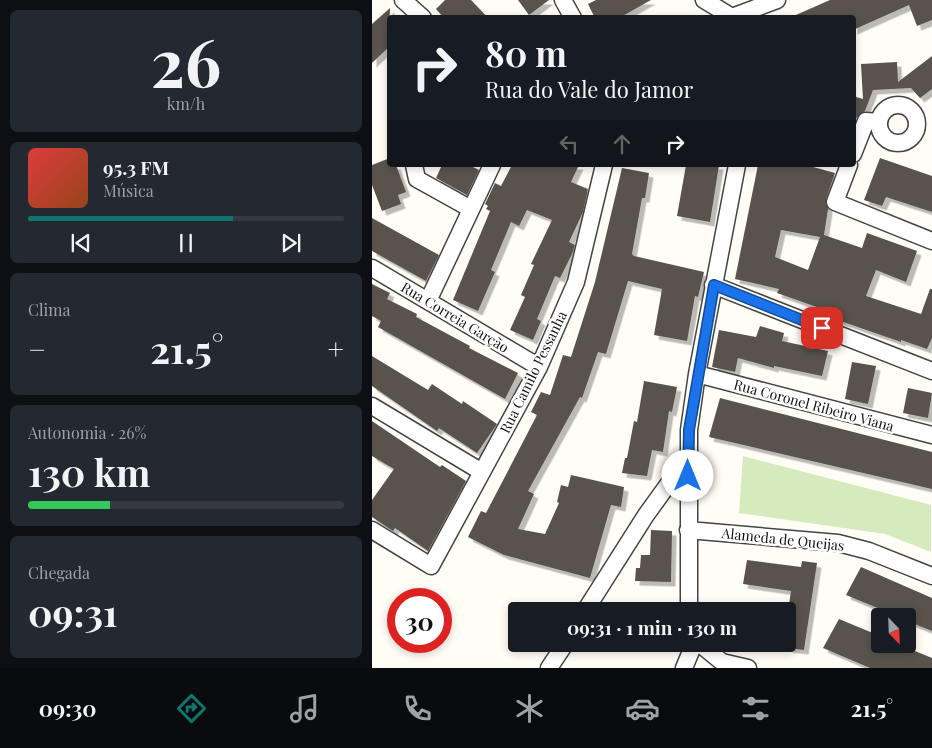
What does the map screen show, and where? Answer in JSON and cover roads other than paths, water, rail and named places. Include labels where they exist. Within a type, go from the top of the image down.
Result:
[{"type":"street","points":[[403,0],[420,15]]},
{"type":"street","points":[[563,0],[571,15]]},
{"type":"street","points":[[704,0],[727,15]]},
{"type":"street","points":[[740,15],[777,0]]},
{"type":"street","points":[[856,146],[866,121],[878,122]]},
{"type":"street","points":[[414,167],[417,179],[470,209]]},
{"type":"street","points":[[428,301],[491,167]]},
{"type":"street","name":"Rua Camilo Pessanha","points":[[372,530],[431,566],[539,367],[576,282],[604,167]]},
{"type":"street","points":[[689,602],[689,430],[697,374],[737,167]]},
{"type":"street","points":[[848,167],[836,202],[932,242]]},
{"type":"street","name":"Rua Correia Garção","points":[[372,268],[539,367]]},
{"type":"street","points":[[714,285],[932,371]]},
{"type":"street","name":"Rua Coronel Ribeiro Viana","points":[[697,374],[932,436]]},
{"type":"street","points":[[372,406],[482,472]]},
{"type":"street","points":[[591,602],[646,515],[688,457]]},
{"type":"street","name":"Alameda de Queijas","points":[[688,530],[838,543],[868,551],[932,576]]},
{"type":"street","points":[[549,668],[560,652]]},
{"type":"street","points":[[684,668],[691,652]]},
{"type":"street","points":[[710,652],[722,662],[748,668]]}]
